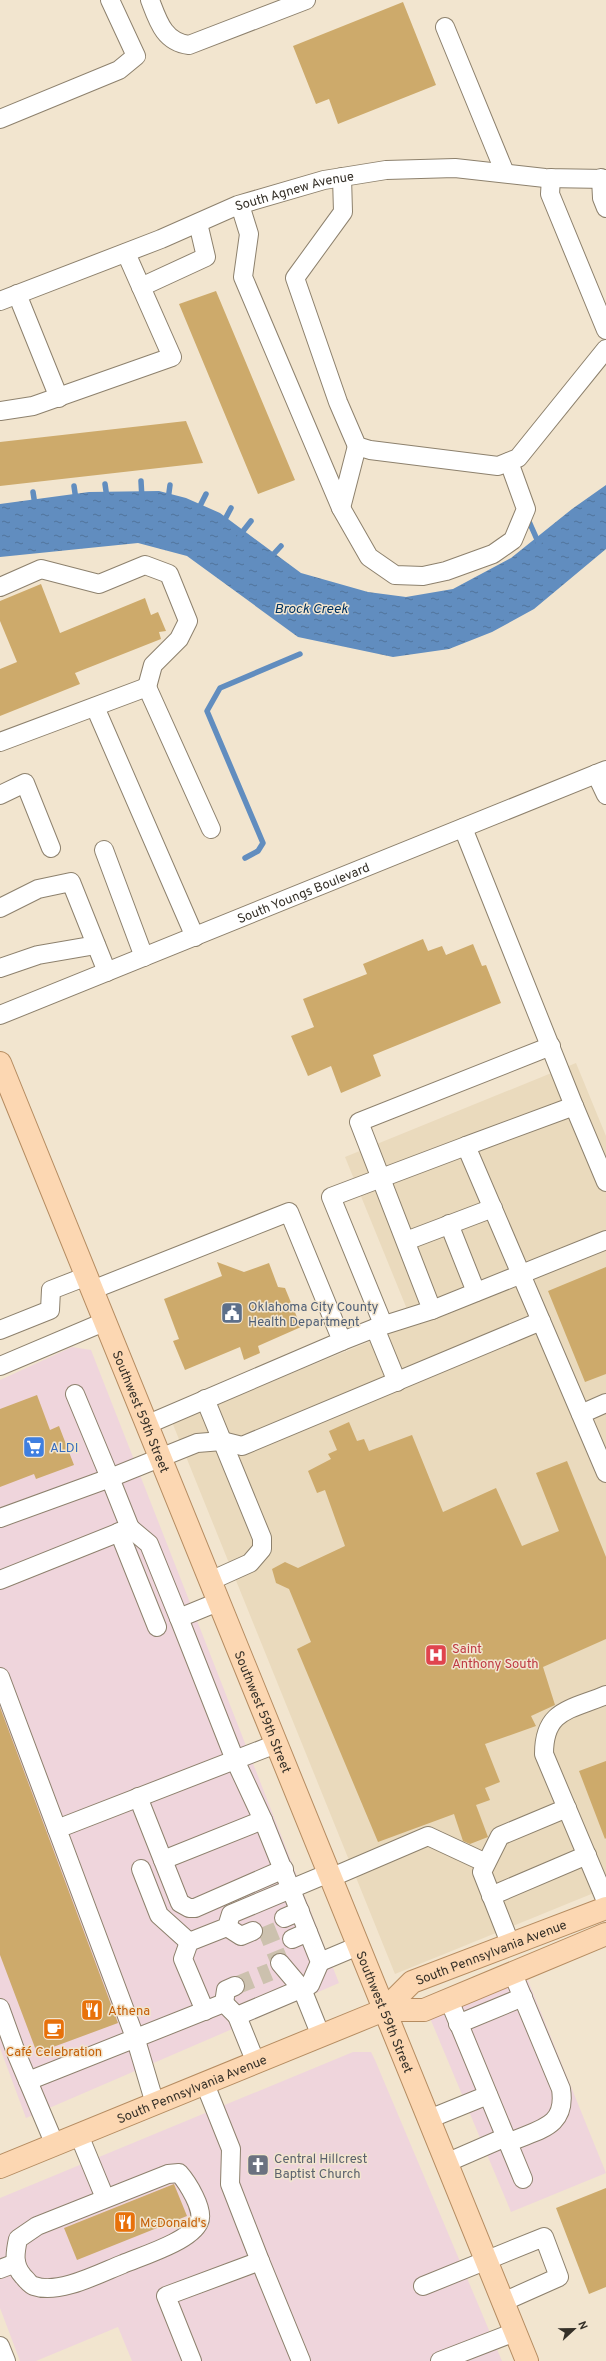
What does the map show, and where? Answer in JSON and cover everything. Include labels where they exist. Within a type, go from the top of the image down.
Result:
[{"type":"main road","name":"Southwest 59th Street","points":[[0,1063],[526,2361]]},
{"type":"main road","name":"South Pennsylvania Avenue","points":[[384,2010],[412,1982],[510,1943],[606,1908]]},
{"type":"main road","name":"South Pennsylvania Avenue","points":[[0,2167],[384,2010],[424,2010],[606,1934]]},
{"type":"street","points":[[0,119],[118,70],[136,56],[110,0]]},
{"type":"street","points":[[150,0],[161,27],[169,38],[179,44],[189,45],[306,0]]},
{"type":"street","points":[[445,27],[506,173]]},
{"type":"street","name":"South Agnew Avenue","points":[[0,301],[126,252],[240,205],[324,180],[386,170],[455,168],[551,178],[604,178]]},
{"type":"street","points":[[341,508],[357,446],[338,402],[295,278],[343,212],[342,177]]},
{"type":"street","points":[[551,178],[550,194],[606,330]]},
{"type":"street","points":[[604,178],[602,198],[606,208]]},
{"type":"street","points":[[240,205],[249,234],[243,277],[341,508],[369,557],[395,575],[423,576],[446,571],[493,554],[513,540],[526,509],[508,462]]},
{"type":"street","points":[[141,287],[206,257],[198,223]]},
{"type":"street","points":[[0,411],[33,406],[59,398],[172,357],[126,252]]},
{"type":"street","points":[[17,294],[59,398]]},
{"type":"street","points":[[357,446],[370,450],[498,466],[518,458],[606,349]]},
{"type":"street","points":[[0,587],[41,569],[99,584],[145,566],[169,574],[188,621],[179,639],[152,665],[148,687],[211,829]]},
{"type":"street","points":[[0,742],[148,687]]},
{"type":"street","points":[[94,707],[195,937]]},
{"type":"street","points":[[601,772],[606,795]]},
{"type":"street","name":"South Youngs Boulevard","points":[[0,1015],[601,772]]},
{"type":"street","points":[[0,795],[25,783],[51,848]]},
{"type":"street","points":[[463,828],[574,1106],[606,1182]]},
{"type":"street","points":[[104,850],[144,957]]},
{"type":"street","points":[[0,908],[38,889],[71,882],[108,972]]},
{"type":"street","points":[[0,968],[38,955],[96,945]]},
{"type":"street","points":[[432,1310],[359,1122],[551,1046]]},
{"type":"street","points":[[397,1382],[379,1326],[330,1197],[574,1106]]},
{"type":"street","points":[[466,1146],[606,1473]]},
{"type":"street","points":[[406,1241],[493,1208]]},
{"type":"street","points":[[0,1330],[50,1310],[51,1290],[89,1283],[289,1212],[342,1341]]},
{"type":"street","points":[[448,1224],[476,1292]]},
{"type":"street","points":[[146,1425],[379,1326],[432,1310],[606,1240]]},
{"type":"street","points":[[0,1518],[110,1478],[197,1444],[222,1441],[242,1446],[542,1321]]},
{"type":"street","points":[[0,1366],[104,1322]]},
{"type":"street","points":[[75,1394],[110,1478],[125,1530],[157,1627]]},
{"type":"street","points":[[205,1400],[262,1538],[262,1549],[250,1563],[210,1581]]},
{"type":"street","points":[[581,1414],[606,1404]]},
{"type":"street","points":[[0,1580],[125,1530]]},
{"type":"street","points":[[125,1530],[149,1544],[180,1618],[235,1760],[263,1820],[292,1889],[292,1915],[300,1936],[320,1962]]},
{"type":"street","points":[[180,1618],[218,1602]]},
{"type":"street","points":[[0,1678],[136,2040],[155,2104]]},
{"type":"street","points":[[606,1695],[558,1715],[549,1724],[544,1739],[544,1754],[606,1901]]},
{"type":"street","points":[[57,1829],[276,1744]]},
{"type":"street","points":[[138,1797],[180,1903],[189,1908],[284,1870]]},
{"type":"street","points":[[510,1943],[482,1872],[500,1836],[567,1808]]},
{"type":"street","points":[[163,1860],[263,1820]]},
{"type":"street","points":[[227,1927],[231,1914],[428,1836],[486,1863]]},
{"type":"street","points":[[491,1896],[587,1856]]},
{"type":"street","points":[[141,1869],[159,1915],[189,1942]]},
{"type":"street","points":[[205,2011],[183,1959],[189,1942],[227,1927]]},
{"type":"street","points":[[227,1927],[241,1936],[253,1931]]},
{"type":"street","points":[[237,2016],[310,1985],[320,1962],[358,1946]]},
{"type":"street","points":[[277,1967],[302,1989],[321,2036]]},
{"type":"street","points":[[446,2162],[555,2122],[561,2114],[563,2103],[561,2089],[524,1997],[513,1974]]},
{"type":"street","points":[[224,2003],[226,1990],[235,1986]]},
{"type":"street","points":[[458,2024],[524,1997]]},
{"type":"street","points":[[449,2000],[523,2179]]},
{"type":"street","points":[[28,2081],[136,2040],[224,2003]]},
{"type":"street","points":[[224,2003],[237,2016],[256,2063]]},
{"type":"street","points":[[0,2008],[28,2081],[55,2145]]},
{"type":"street","points":[[205,2084],[231,2149],[230,2184],[301,2361]]},
{"type":"street","points":[[428,2119],[488,2095]]},
{"type":"street","points":[[79,2135],[104,2198]]},
{"type":"street","points":[[168,2174],[179,2174],[188,2184],[201,2215],[199,2223],[188,2234],[167,2245],[81,2281],[50,2289],[32,2286],[21,2274],[8,2266],[14,2256],[18,2239],[37,2226],[104,2198],[168,2174]]},
{"type":"street","points":[[423,2286],[544,2237],[559,2277],[502,2302]]},
{"type":"street","points":[[192,2361],[166,2296],[260,2261]]},
{"type":"street","points":[[440,2361],[460,2357],[515,2332]]},
{"type":"street","points":[[0,2346],[6,2361]]},
{"type":"shaded area","name":"Saint Anthony South","points":[[576,1063],[606,1136],[606,1888],[395,1974],[172,1422],[413,1324],[345,1157]]},
{"type":"shaded area","points":[[72,1347],[91,1350],[339,1983],[26,2118],[0,2048],[0,1380]]},
{"type":"shaded area","points":[[527,1978],[606,2173],[511,2212],[430,2018]]},
{"type":"shaded area","points":[[353,2052],[371,2052],[375,2060],[502,2361],[132,2361],[118,2327],[36,2361],[20,2361],[0,2308],[0,2198]]},
{"type":"water","name":"Brock Creek","points":[[606,485],[606,549],[534,609],[492,632],[449,649],[393,657],[298,637],[187,556],[138,543],[0,557],[0,504],[89,492],[159,491],[186,498],[220,513],[301,573],[368,592],[406,597],[453,589],[511,558],[572,509]]},
{"type":"building","points":[[403,2],[436,85],[338,124],[329,99],[316,104],[293,46]]},
{"type":"building","points":[[216,291],[295,480],[258,494],[179,304]]},
{"type":"building","points":[[186,421],[203,463],[0,486],[0,442]]},
{"type":"building","points":[[41,584],[60,633],[145,598],[151,615],[158,612],[166,631],[159,632],[161,639],[75,673],[80,684],[0,716],[0,669],[17,662],[0,621],[0,601]]},
{"type":"building","points":[[423,939],[428,951],[442,946],[446,955],[473,944],[482,966],[486,965],[501,1003],[373,1055],[381,1076],[341,1093],[331,1066],[308,1076],[291,1036],[314,1027],[303,999],[367,974],[363,964]]},
{"type":"building","name":"Oklahoma City County Health Department","points":[[217,1262],[244,1272],[269,1263],[278,1287],[285,1288],[301,1327],[258,1346],[260,1353],[244,1360],[240,1347],[185,1370],[173,1341],[179,1339],[164,1299],[222,1276]]},
{"type":"building","points":[[606,1267],[606,1374],[585,1382],[548,1291]]},
{"type":"building","name":"ALDI","points":[[37,1395],[50,1430],[59,1426],[74,1465],[36,1479],[34,1474],[0,1487],[0,1409]]},
{"type":"building","points":[[349,1422],[357,1441],[364,1439],[369,1451],[412,1435],[443,1512],[496,1488],[522,1546],[559,1531],[536,1473],[567,1461],[606,1557],[606,1639],[543,1667],[555,1705],[531,1716],[536,1726],[485,1744],[500,1782],[485,1788],[490,1800],[476,1805],[488,1837],[470,1844],[463,1841],[454,1814],[378,1842],[297,1649],[311,1642],[289,1589],[276,1583],[272,1569],[285,1562],[298,1568],[345,1546],[325,1490],[317,1493],[308,1471],[331,1459],[328,1454],[337,1450],[329,1431]]},
{"type":"building","points":[[0,1707],[118,2023],[37,2053],[0,1955]]},
{"type":"building","points":[[606,1761],[606,1838],[605,1839],[579,1771]]},
{"type":"building","name":"McDonald's","points":[[174,2184],[187,2216],[77,2260],[64,2228]]},
{"type":"building","points":[[606,2188],[606,2287],[589,2294],[556,2208]]},
{"type":"waterway","points":[[141,481],[142,499]]},
{"type":"waterway","points":[[105,484],[107,498]]},
{"type":"waterway","points":[[168,500],[170,485]]},
{"type":"waterway","points":[[74,486],[76,500]]},
{"type":"waterway","points":[[33,492],[35,505]]},
{"type":"waterway","points":[[198,510],[206,494]]},
{"type":"waterway","points":[[223,523],[231,508]]},
{"type":"waterway","points":[[527,517],[539,544]]},
{"type":"waterway","points":[[240,535],[251,521]]},
{"type":"waterway","points":[[270,558],[281,546]]},
{"type":"waterway","points":[[245,858],[258,851],[263,843],[207,711],[220,688],[300,654]]},
{"type":"tunnel","points":[[265,1926],[280,1963]]},
{"type":"tunnel","points":[[235,1986],[270,1972]]},
{"type":"place","name":"Oklahoma City County Health Department","points":[[232,1313]]},
{"type":"place","name":"ALDI","points":[[34,1447]]},
{"type":"place","name":"Saint Anthony South","points":[[436,1655]]},
{"type":"place","name":"Athena","points":[[92,2010]]},
{"type":"place","name":"Café Celebration","points":[[54,2029]]},
{"type":"place","name":"Central Hillcrest Baptist Church","points":[[258,2165]]},
{"type":"place","name":"McDonald's","points":[[125,2222]]}]
